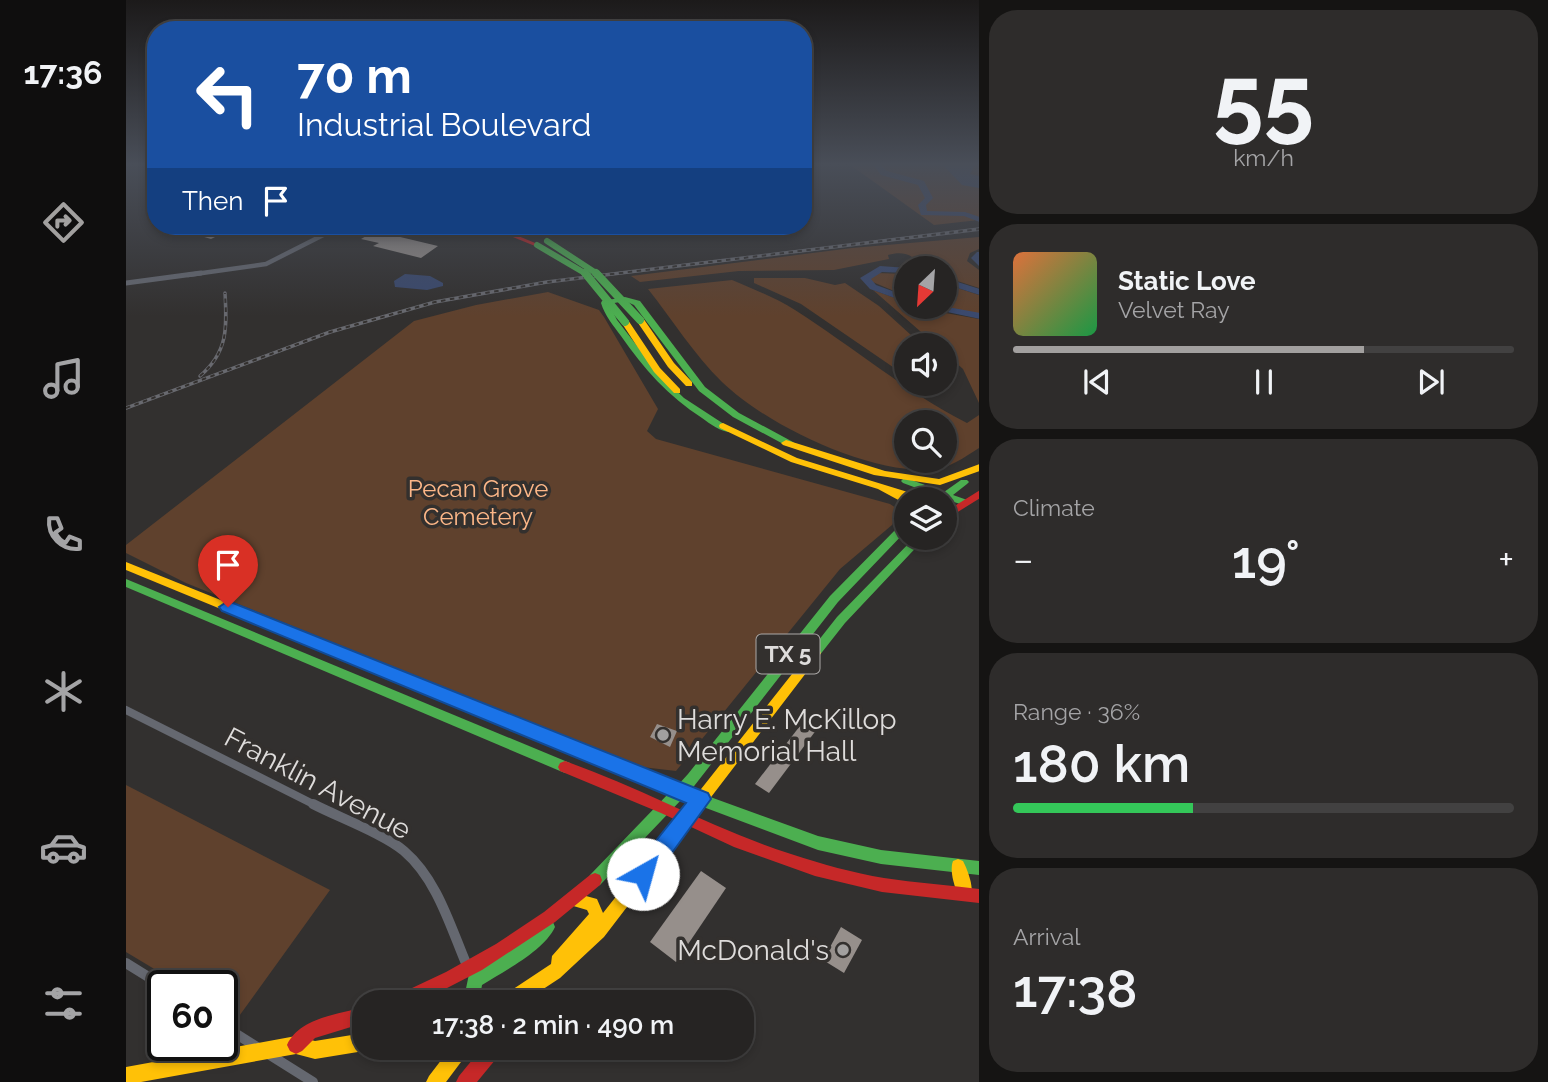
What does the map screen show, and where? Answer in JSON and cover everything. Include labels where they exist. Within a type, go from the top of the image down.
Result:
[{"type":"main road","points":[[517,235],[575,254],[601,272],[618,290],[675,370],[719,408],[790,444],[918,487]]},
{"type":"main road","points":[[526,235],[589,275],[657,370],[703,413],[728,430]]},
{"type":"main road","points":[[790,444],[736,415],[695,382],[637,303],[625,299],[605,303],[611,318],[658,383],[688,408],[798,463],[894,492]]},
{"type":"main road","points":[[703,413],[719,408]]},
{"type":"main road","points":[[877,473],[941,484],[953,482],[979,467]]},
{"type":"main road","points":[[957,487],[979,472]]},
{"type":"main road","points":[[883,489],[894,494]]},
{"type":"main road","points":[[957,509],[979,493]]},
{"type":"main road","points":[[957,504],[961,506]]},
{"type":"main road","name":"TX 5","points":[[428,990],[470,971],[513,946],[575,900],[607,872],[681,792],[848,580],[894,536]]},
{"type":"main road","name":"TX 5","points":[[530,990],[598,932],[855,604],[908,550]]},
{"type":"main road","points":[[126,566],[681,792],[827,845],[881,857],[979,868]]},
{"type":"main road","points":[[126,583],[258,636],[767,853],[829,872],[904,888],[979,896]]},
{"type":"main road","points":[[238,628],[250,616]]},
{"type":"main road","points":[[258,636],[270,624]]},
{"type":"main road","points":[[341,673],[353,659]]},
{"type":"main road","points":[[394,695],[405,680]]},
{"type":"main road","points":[[760,692],[778,701]]},
{"type":"main road","points":[[728,735],[746,742]]},
{"type":"main road","points":[[958,866],[965,894]]},
{"type":"main road","points":[[554,972],[562,954],[597,916],[592,904],[575,900]]},
{"type":"main road","points":[[473,990],[475,980],[523,951],[542,934],[558,913]]},
{"type":"main road","points":[[296,1045],[310,1031],[352,1019]]},
{"type":"main road","points":[[126,1076],[296,1045],[315,1050],[352,1044]]},
{"type":"main road","points":[[465,1082],[484,1060]]},
{"type":"main road","points":[[435,1082],[451,1062]]},
{"type":"street","points":[[126,282],[266,264],[323,235]]},
{"type":"street","name":"Franklin Avenue","points":[[126,710],[402,849],[417,862],[429,883],[470,971]]},
{"type":"street","points":[[126,963],[147,976]]},
{"type":"street","points":[[238,1035],[313,1082]]},
{"type":"green space","points":[[919,214],[979,214],[979,220],[934,225]]},
{"type":"green space","points":[[979,237],[979,249],[970,253],[967,261],[979,270],[979,288],[957,281],[957,256],[911,256],[898,253],[888,255],[889,259],[834,270],[739,271],[640,282],[631,276],[852,248]]},
{"type":"green space","points":[[877,273],[894,274],[894,291],[868,280]]},
{"type":"green space","points":[[754,278],[805,278],[835,285],[845,283],[879,306],[909,333],[894,333],[894,368],[801,304],[754,283]]},
{"type":"green space","points":[[732,280],[795,310],[894,378],[894,396],[921,396],[942,410],[894,410],[894,467],[877,464],[819,444],[765,415],[722,382],[693,349],[648,289]]},
{"type":"green space","points":[[957,288],[979,295],[979,314],[957,309]]},
{"type":"green space","points":[[873,290],[894,298],[894,308]]},
{"type":"green space","name":"Pecan Grove Cemetery","points":[[548,292],[599,310],[658,409],[647,431],[656,439],[894,507],[892,525],[840,569],[676,771],[642,767],[186,583],[126,553],[126,545],[414,321],[476,305]]},
{"type":"green space","points":[[957,315],[979,319],[979,403],[963,369],[957,364],[957,333],[922,333],[906,319],[957,319]]},
{"type":"green space","points":[[979,415],[979,448],[957,462],[957,418],[967,423]]},
{"type":"green space","points":[[126,785],[330,890],[238,1018],[238,970],[156,970],[126,952]]},
{"type":"water","points":[[405,274],[430,276],[443,283],[443,286],[427,290],[395,287],[394,281]]},
{"type":"building","points":[[197,235],[219,235],[211,239]]},
{"type":"building","points":[[368,235],[392,235],[438,246],[421,258],[373,246],[379,243],[361,239]]},
{"type":"building","points":[[803,722],[817,729],[769,793],[755,784]]},
{"type":"building","name":"Harry E. McKillop Memorial Hall","points":[[657,724],[677,731],[670,747],[650,737]]},
{"type":"building","points":[[701,871],[726,888],[676,962],[650,942]]},
{"type":"building","name":"McDonald's","points":[[841,927],[862,940],[844,973],[823,960]]},
{"type":"waterway","points":[[966,214],[979,220]]},
{"type":"waterway","points":[[979,255],[976,258],[979,262]]},
{"type":"waterway","points":[[894,270],[880,269],[865,278],[873,287],[894,295]]},
{"type":"waterway","points":[[957,285],[979,292]]},
{"type":"waterway","points":[[957,312],[979,316]]},
{"type":"railway","points":[[126,408],[330,332],[435,302],[547,282],[979,229]]},
{"type":"railway","points":[[200,376],[216,358],[224,339],[225,293]]},
{"type":"traffic: fast","points":[[547,241],[598,274],[640,320]]},
{"type":"traffic: fast","points":[[537,245],[589,275],[625,322]]},
{"type":"traffic: fast","points":[[728,430],[681,399],[655,375],[632,347],[605,303],[625,299],[637,303],[702,389],[736,415],[790,444]]},
{"type":"traffic: fast","points":[[906,481],[966,503]]},
{"type":"traffic: fast","points":[[957,487],[964,482]]},
{"type":"traffic: fast","points":[[595,880],[693,778],[834,599],[894,537]]},
{"type":"traffic: fast","points":[[815,653],[841,620],[908,550]]},
{"type":"traffic: fast","points":[[126,583],[565,767]]},
{"type":"traffic: fast","points":[[519,726],[681,792]]},
{"type":"traffic: fast","points":[[681,792],[818,843],[881,857],[979,868]]},
{"type":"traffic: fast","points":[[473,990],[475,980],[523,951],[547,927]]},
{"type":"traffic: slow","points":[[640,320],[671,365],[689,384]]},
{"type":"traffic: slow","points":[[625,322],[657,370],[677,391]]},
{"type":"traffic: slow","points":[[723,426],[794,460],[894,491]]},
{"type":"traffic: slow","points":[[786,443],[887,475]]},
{"type":"traffic: slow","points":[[877,473],[940,482],[979,467]]},
{"type":"traffic: slow","points":[[883,489],[894,494]]},
{"type":"traffic: slow","points":[[126,566],[519,726]]},
{"type":"traffic: slow","points":[[527,990],[554,972],[598,932],[815,653]]},
{"type":"traffic: slow","points":[[958,866],[965,894]]},
{"type":"traffic: slow","points":[[558,962],[597,916],[592,904],[575,900]]},
{"type":"traffic: slow","points":[[126,1076],[296,1045],[315,1050],[352,1044]]},
{"type":"traffic: slow","points":[[435,1082],[452,1060]]},
{"type":"traffic: jam","points":[[512,235],[537,245]]},
{"type":"traffic: jam","points":[[957,509],[979,494]]},
{"type":"traffic: jam","points":[[565,767],[666,809]]},
{"type":"traffic: jam","points":[[666,809],[739,842],[815,869],[882,885],[979,896]]},
{"type":"traffic: jam","points":[[426,990],[526,934],[595,880]]},
{"type":"traffic: jam","points":[[296,1045],[310,1031],[352,1019]]},
{"type":"traffic: jam","points":[[465,1082],[484,1060]]},
{"type":"place","name":"Harry E. McKillop Memorial Hall","points":[[663,735]]},
{"type":"place","name":"McDonald's","points":[[843,950]]},
{"type":"route","points":[[228,607],[701,799],[643,874]]}]
